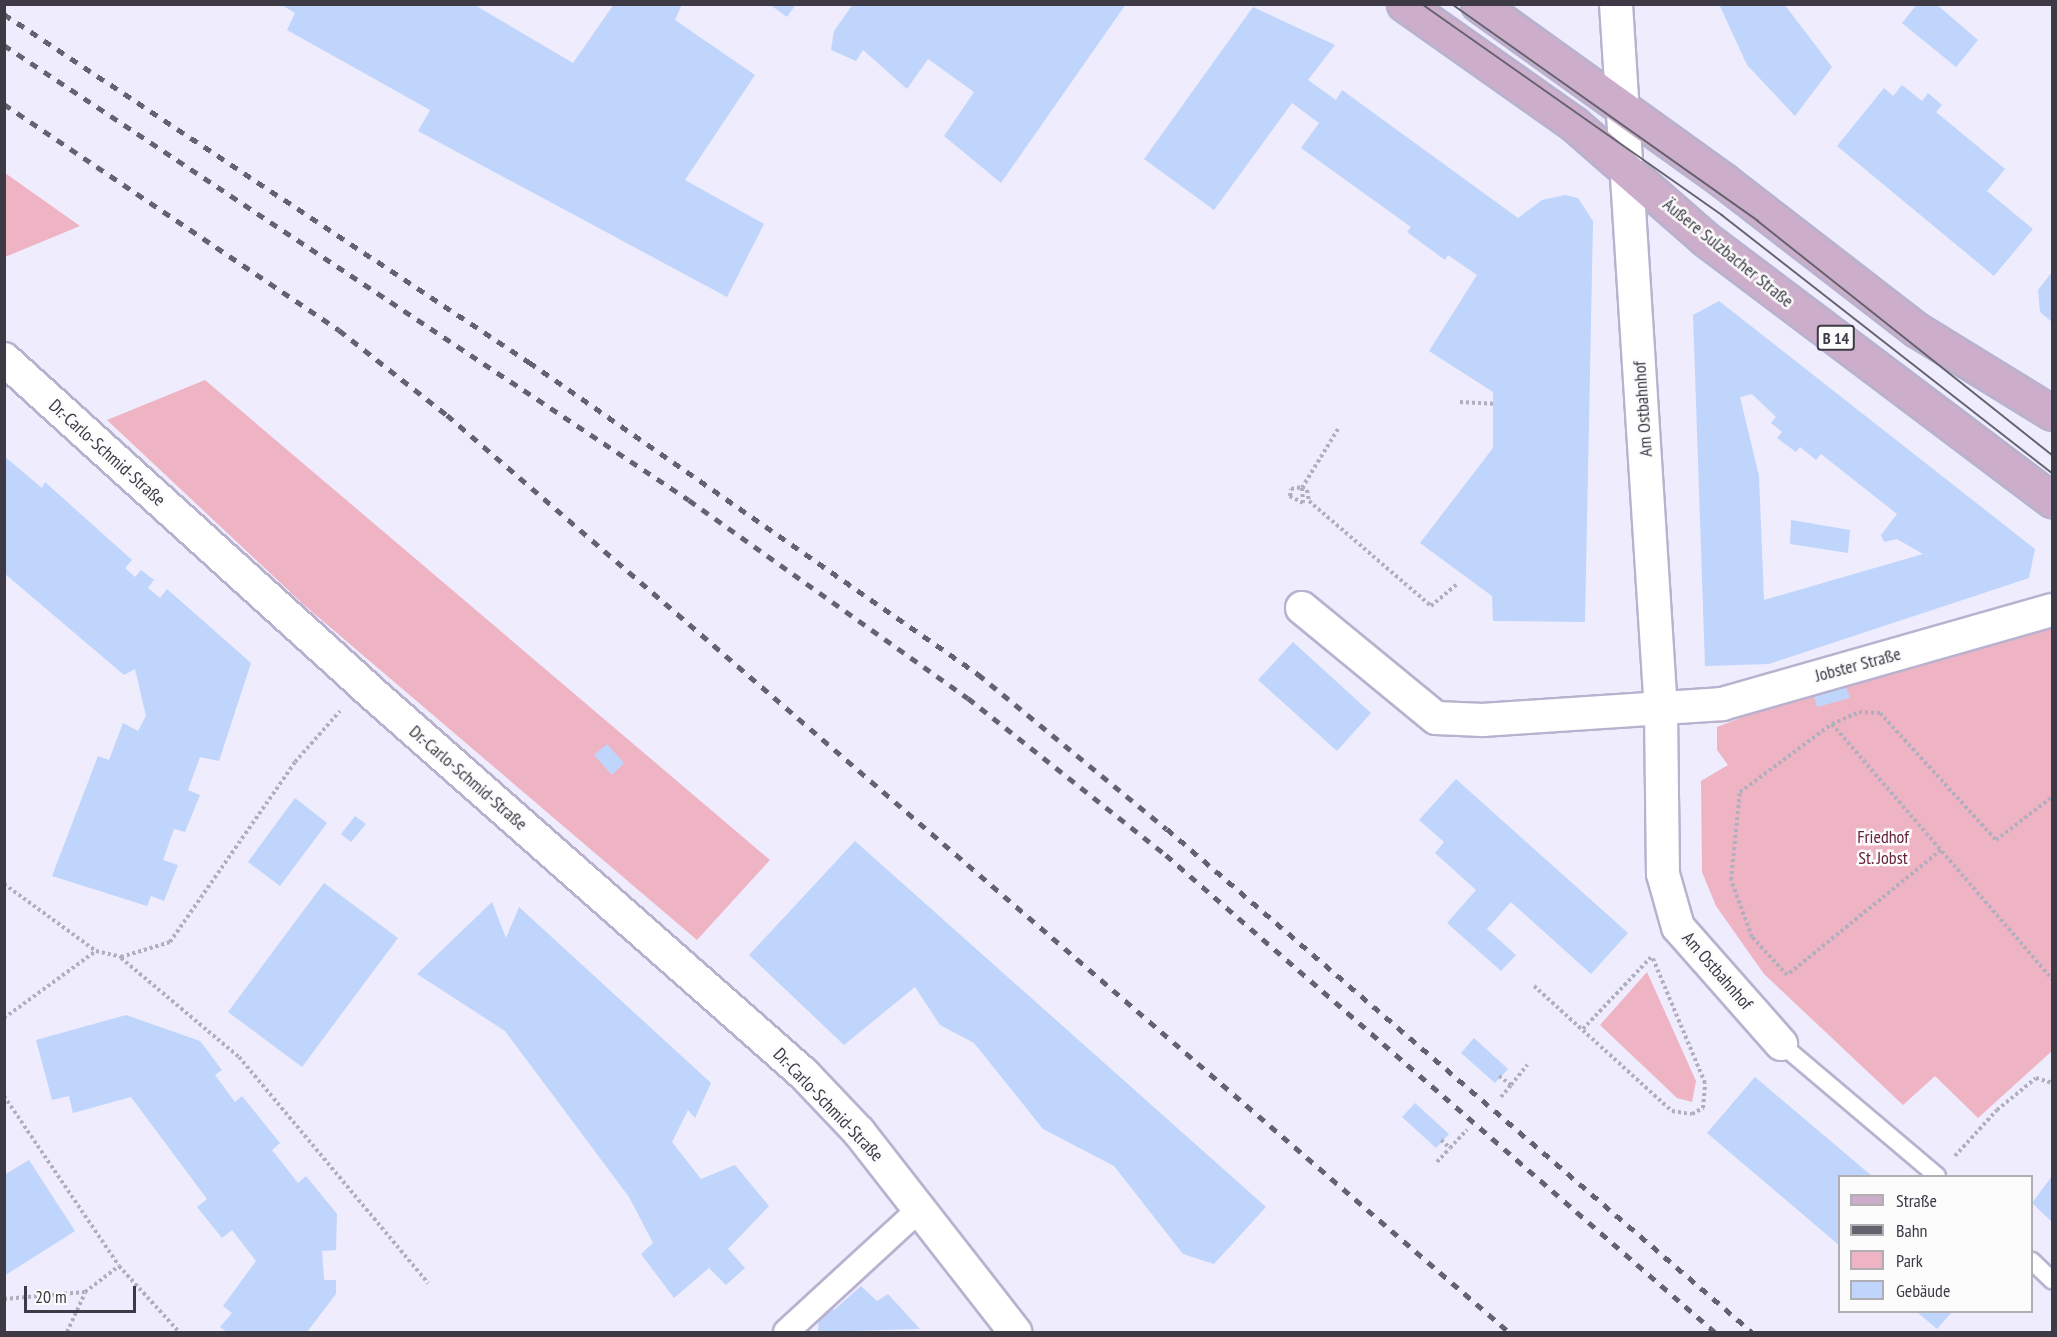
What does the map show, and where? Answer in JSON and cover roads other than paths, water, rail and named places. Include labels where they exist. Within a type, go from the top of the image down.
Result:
[{"type":"main road","name":"Äußere Sulzbacher Straße","points":[[1404,4],[1627,167],[1692,229],[2052,500]]},
{"type":"main road","points":[[1478,4],[1621,106],[1917,330],[2052,413]]},
{"type":"street","name":"Am Ostbahnhof","points":[[1616,4],[1661,711],[1668,902],[1678,927],[1781,1044]]},
{"type":"street","name":"Dr.-Carlo-Schmid-Straße","points":[[4,359],[363,686],[805,1075],[921,1208],[1010,1331]]},
{"type":"street","points":[[1302,608],[1436,718],[1661,711]]},
{"type":"street","name":"Jobster Straße","points":[[1661,711],[1722,704],[2052,610]]},
{"type":"street","points":[[786,1332],[921,1208]]},
{"type":"lane","points":[[1781,1044],[1936,1175]]},
{"type":"lane","points":[[2033,1263],[2052,1280]]},
{"type":"tram line","points":[[1422,4],[1722,215],[2052,473]]},
{"type":"tram line","points":[[1452,4],[1758,221],[2052,455]]},
{"type":"railway","points":[[4,14],[529,362],[978,674],[1167,829],[1752,1332]]},
{"type":"railway","points":[[4,45],[689,500],[968,698],[1166,855],[1715,1332]]},
{"type":"railway","points":[[4,104],[339,330],[447,415],[1509,1332]]},
{"type":"park label","name":"Friedhof St. Jobst","points":[[1883,848]]}]
